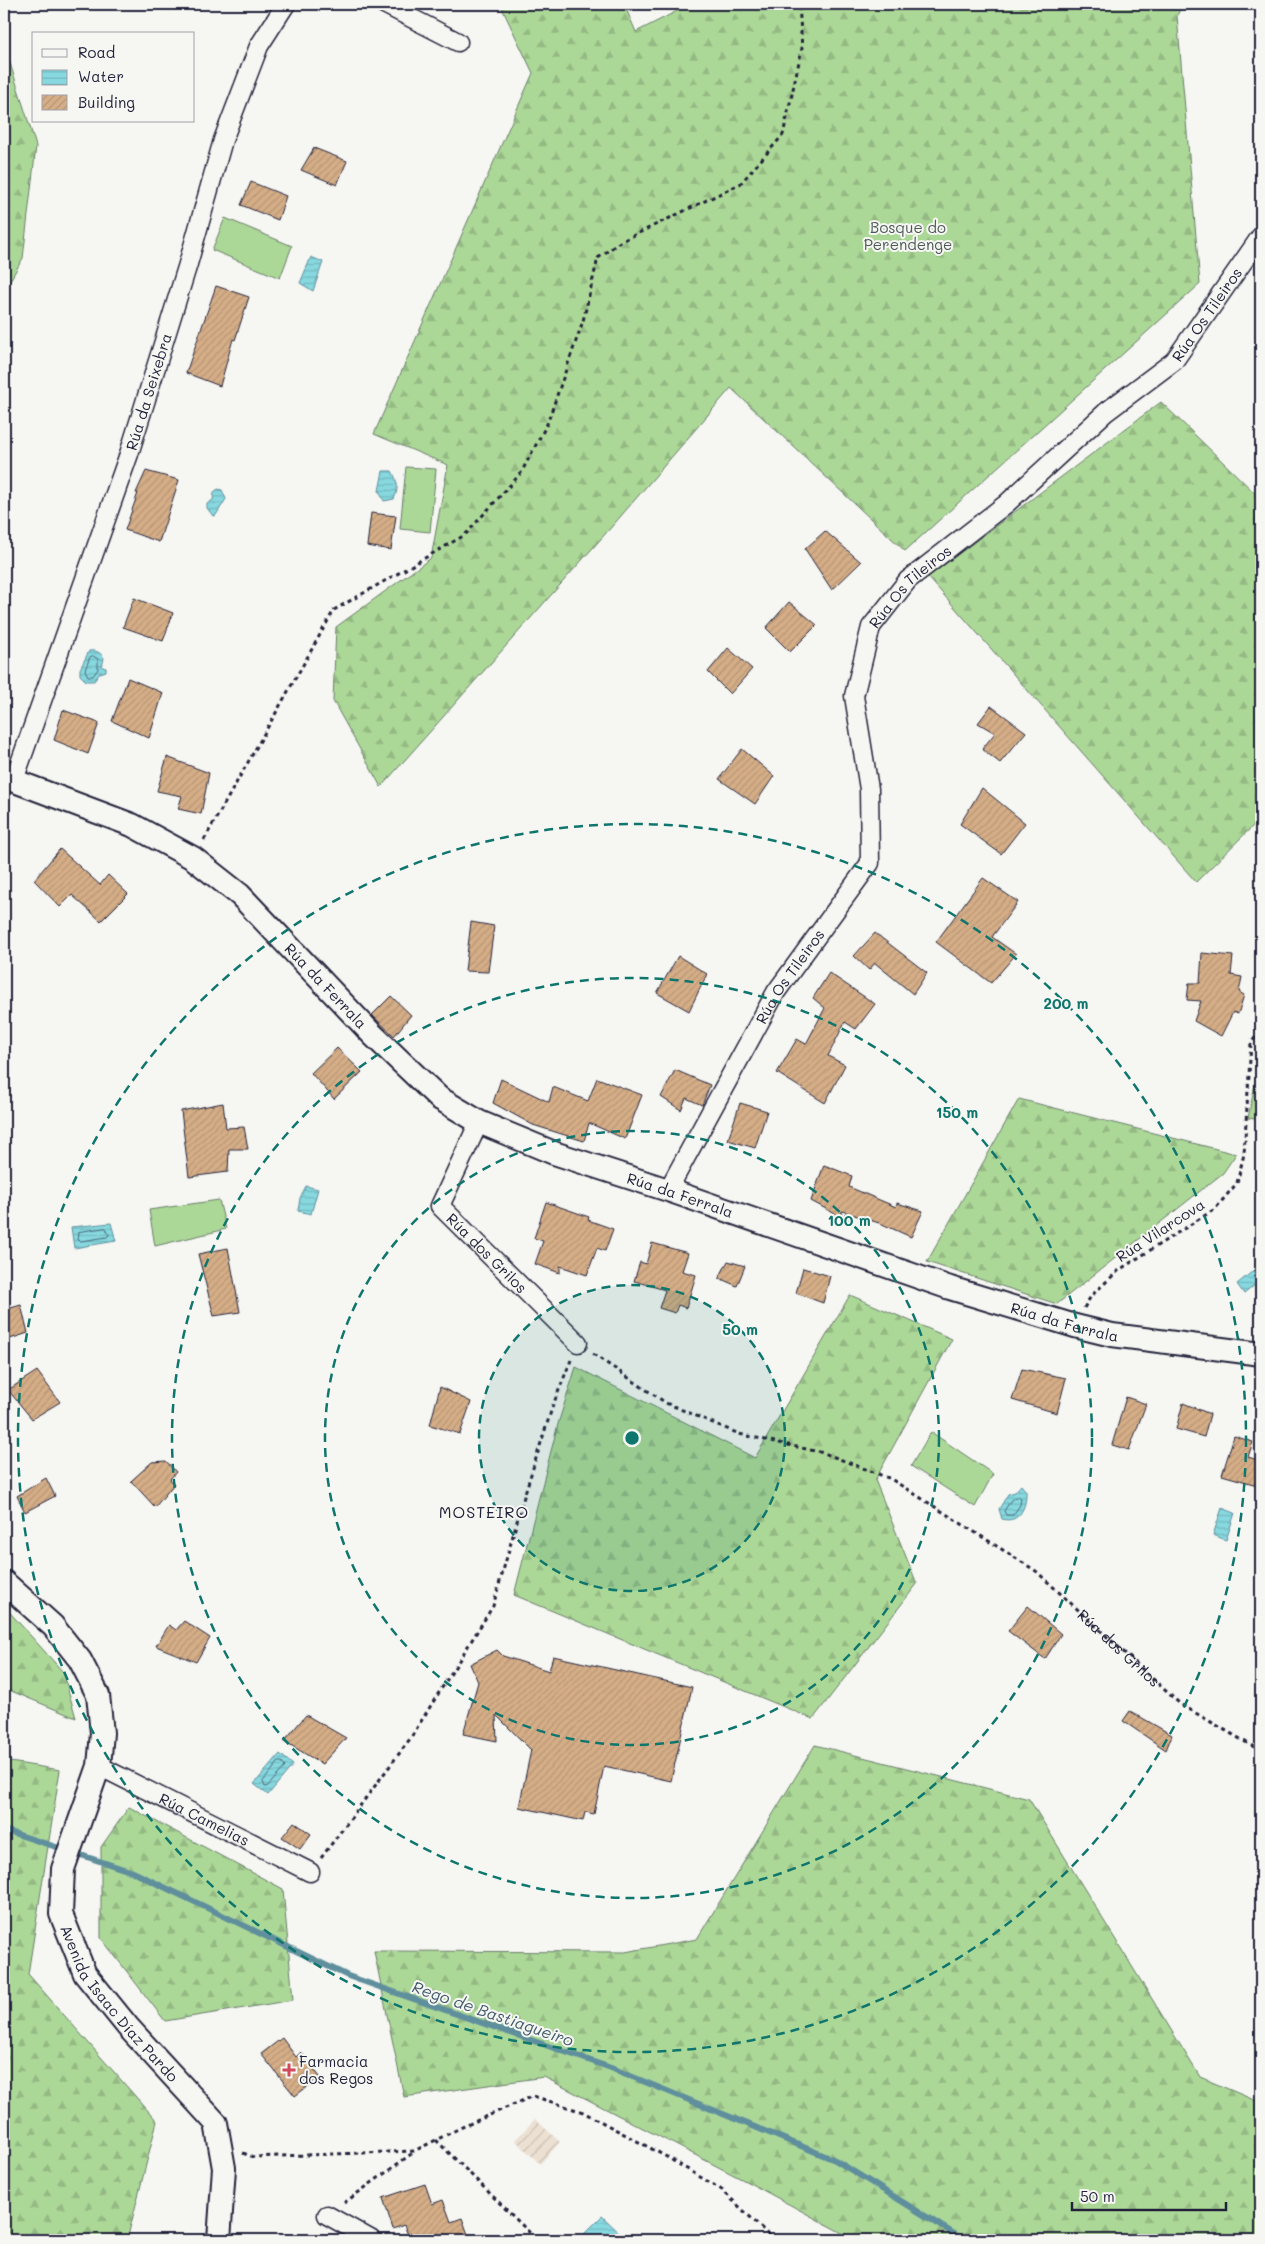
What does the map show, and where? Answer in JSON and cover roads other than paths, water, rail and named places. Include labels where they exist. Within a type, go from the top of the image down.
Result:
[{"type":"street","name":"Rúa da Seixebra","points":[[9,779],[129,454],[188,264],[223,140],[259,46],[286,4]]},
{"type":"street","points":[[384,4],[458,42]]},
{"type":"street","name":"Rúa Os Tileiros","points":[[668,1190],[776,992],[870,863],[869,789],[854,696],[871,627],[908,580],[1006,504],[1106,412],[1174,361],[1261,236]]},
{"type":"street","name":"Rúa da Ferrala","points":[[9,779],[132,825],[193,858],[240,895],[373,1035],[439,1098],[478,1122],[554,1153],[668,1190],[950,1288],[1075,1326],[1112,1335],[1261,1354]]},
{"type":"street","name":"Rúa dos Grilos","points":[[478,1122],[440,1206],[578,1343]]},
{"type":"street","name":"Avenida Isaac Díaz Pardo","points":[[4,1582],[53,1626],[80,1660],[98,1695],[102,1733],[98,1766],[63,1869],[61,1914],[85,1974],[128,2027],[216,2123],[224,2168],[219,2240]]},
{"type":"street","name":"Rúa Camelias","points":[[98,1766],[310,1872]]},
{"type":"street","points":[[328,2215],[372,2240]]},
{"type":"water","points":[[311,257],[323,262],[313,291],[300,283]]},
{"type":"water","points":[[383,471],[392,471],[396,478],[397,492],[394,499],[384,501],[379,491]]},
{"type":"water","points":[[218,489],[222,490],[226,499],[216,515],[213,516],[207,508],[207,504],[213,500],[214,492]]},
{"type":"water","points":[[89,651],[96,651],[101,654],[104,658],[102,667],[106,668],[106,671],[100,673],[94,681],[86,681],[80,675],[80,669]]},
{"type":"water","points":[[306,1186],[318,1189],[311,1214],[298,1211],[300,1198]]},
{"type":"water","points":[[111,1223],[116,1241],[74,1248],[71,1227]]},
{"type":"water","points":[[1258,1267],[1261,1271],[1261,1280],[1244,1294],[1237,1284]]},
{"type":"water","points":[[1021,1485],[1026,1491],[1026,1497],[1021,1513],[1013,1519],[1002,1519],[999,1509],[1008,1494],[1015,1492]]},
{"type":"water","points":[[1222,1508],[1235,1513],[1226,1540],[1213,1535]]},
{"type":"water","points":[[280,1754],[293,1765],[268,1795],[254,1784]]},
{"type":"water","points":[[602,2216],[627,2240],[589,2240],[584,2234]]},
{"type":"waterway","name":"Rego de Bastiagueiro","points":[[4,1830],[133,1872],[348,1976],[611,2068],[835,2160],[964,2240]]},
{"type":"place","name":"Farmacia dos Regos","points":[[289,2070]]},
{"type":"district","name":"MOSTEIRO","points":[[484,1511]]},
{"type":"park label","name":"Bosque do Perendenge","points":[[908,236]]}]
